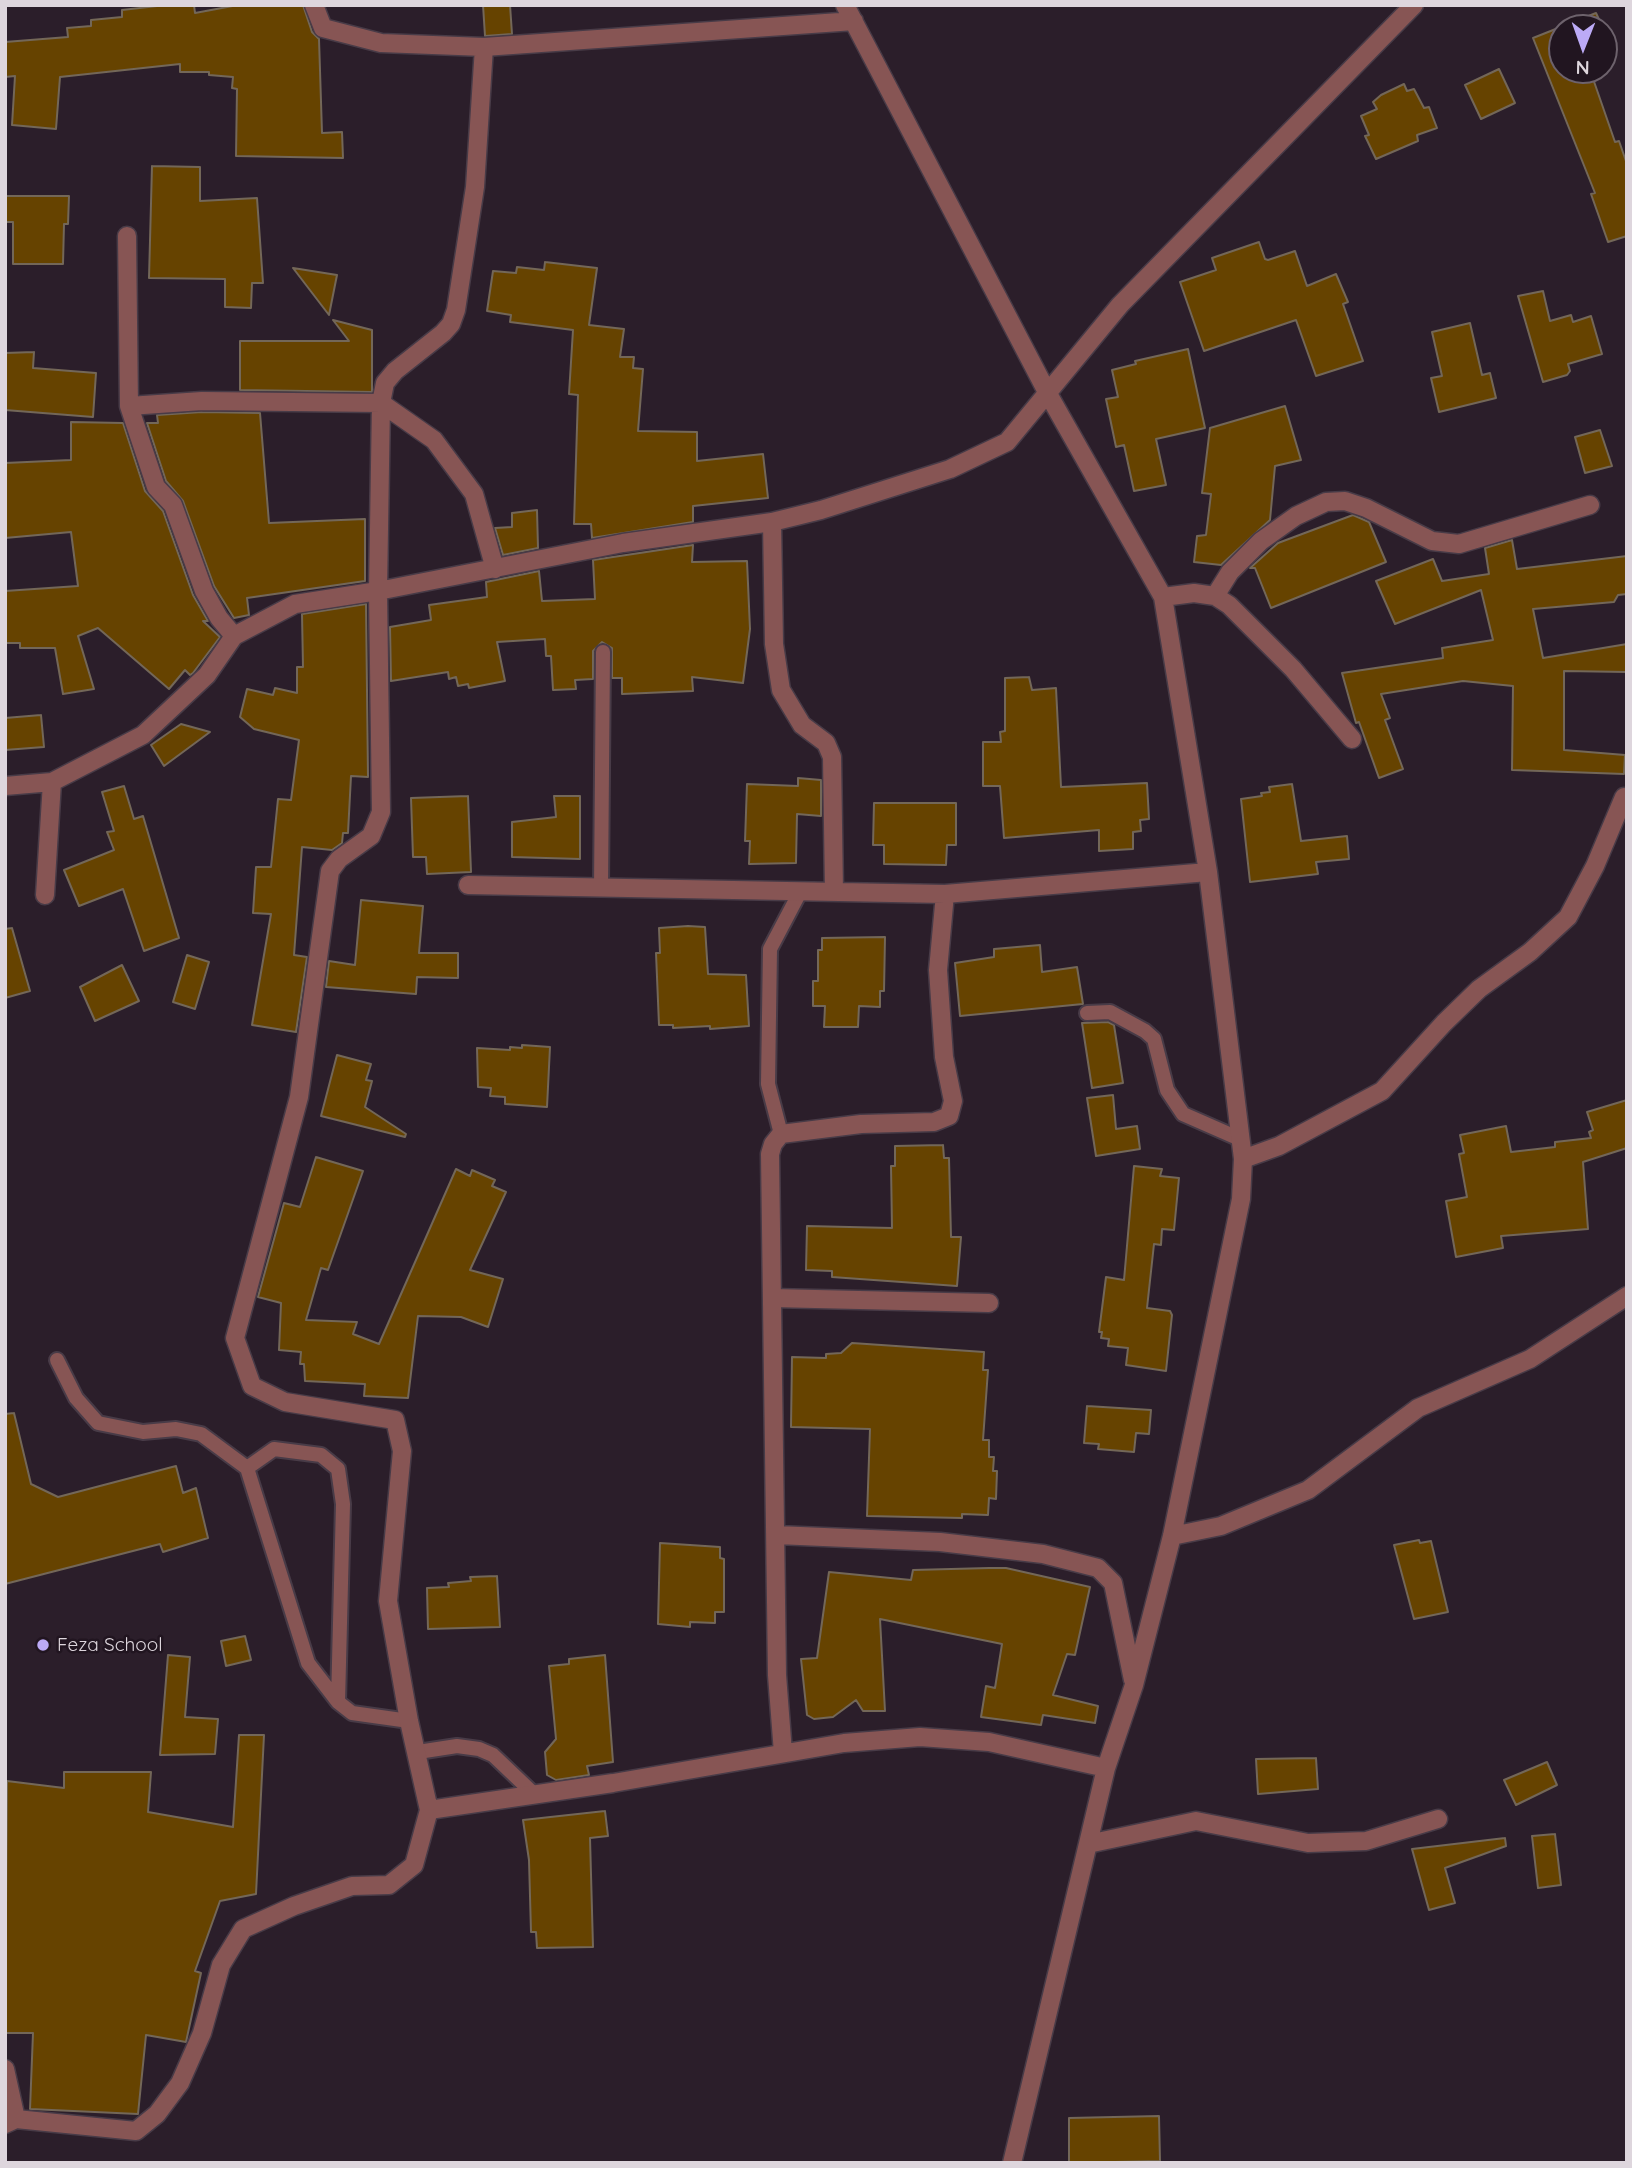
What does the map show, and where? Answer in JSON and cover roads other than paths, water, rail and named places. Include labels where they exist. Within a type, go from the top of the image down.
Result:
[{"type":"street","points":[[314,5],[323,28],[369,40],[484,47],[849,13],[1047,392],[1163,597],[1208,873],[1240,1139],[1241,1199],[1172,1536],[1134,1685],[1106,1768],[1012,2163]]},
{"type":"street","points":[[5,786],[52,782],[143,735],[207,675],[234,636],[295,604],[378,592],[622,543],[772,523],[950,469],[1007,442],[1120,305],[1414,5]]},
{"type":"street","points":[[5,2069],[11,2122],[136,2131],[157,2114],[180,2083],[202,2033],[221,1965],[243,1929],[294,1906],[352,1886],[389,1885],[414,1865],[429,1810],[409,1721],[388,1601],[402,1451],[395,1420],[285,1402],[252,1386],[235,1338],[299,1097],[330,871],[339,859],[371,836],[381,812],[378,592],[381,403],[385,383],[443,333],[451,324],[456,310],[475,187],[484,47]]},
{"type":"street","points":[[127,236],[130,406],[156,487],[173,505],[204,591],[219,618],[234,636]]},
{"type":"street","points":[[130,406],[202,401],[381,403],[434,440],[474,494],[495,569]]},
{"type":"street","points":[[1215,596],[1230,572],[1261,541],[1296,516],[1326,502],[1345,501],[1366,508],[1432,541],[1459,544],[1590,505]]},
{"type":"street","points":[[772,523],[774,644],[780,690],[802,725],[826,743],[832,757],[834,892]]},
{"type":"street","points":[[1163,597],[1194,593],[1215,596],[1229,605],[1293,669],[1352,739]]},
{"type":"street","points":[[46,895],[52,782]]},
{"type":"street","points":[[1242,1159],[1279,1146],[1382,1091],[1461,1006],[1530,952],[1568,917],[1595,866],[1624,797]]},
{"type":"street","points":[[468,885],[945,894],[1208,873]]},
{"type":"street","points":[[783,1753],[776,1675],[777,1535],[770,1154],[773,1144],[781,1135],[861,1124],[934,1122],[949,1115],[953,1101],[944,1057],[938,970],[945,894]]},
{"type":"street","points":[[1172,1536],[1221,1526],[1308,1490],[1418,1408],[1530,1359],[1627,1296]]},
{"type":"street","points":[[772,1298],[989,1303]]},
{"type":"street","points":[[777,1535],[940,1542],[1043,1554],[1098,1567],[1114,1583],[1134,1685]]},
{"type":"street","points":[[429,1810],[536,1795],[844,1742],[920,1737],[989,1742],[1106,1768]]},
{"type":"street","points":[[1088,1844],[1196,1821],[1308,1843],[1366,1841],[1438,1819]]},
{"type":"lane","points":[[601,888],[603,652]]},
{"type":"lane","points":[[781,1135],[768,1084],[770,950],[800,892]]},
{"type":"lane","points":[[1087,1013],[1110,1012],[1146,1031],[1154,1039],[1167,1090],[1184,1114],[1240,1139]]},
{"type":"lane","points":[[57,1360],[76,1398],[98,1423],[143,1432],[176,1429],[201,1434],[247,1468],[308,1663],[338,1702],[352,1713],[409,1721]]},
{"type":"lane","points":[[247,1468],[274,1449],[321,1455],[338,1469],[343,1504],[338,1702]]},
{"type":"lane","points":[[418,1752],[457,1746],[479,1749],[493,1755],[536,1795]]},
{"type":"place","name":"Feza School","points":[[43,1645]]}]
